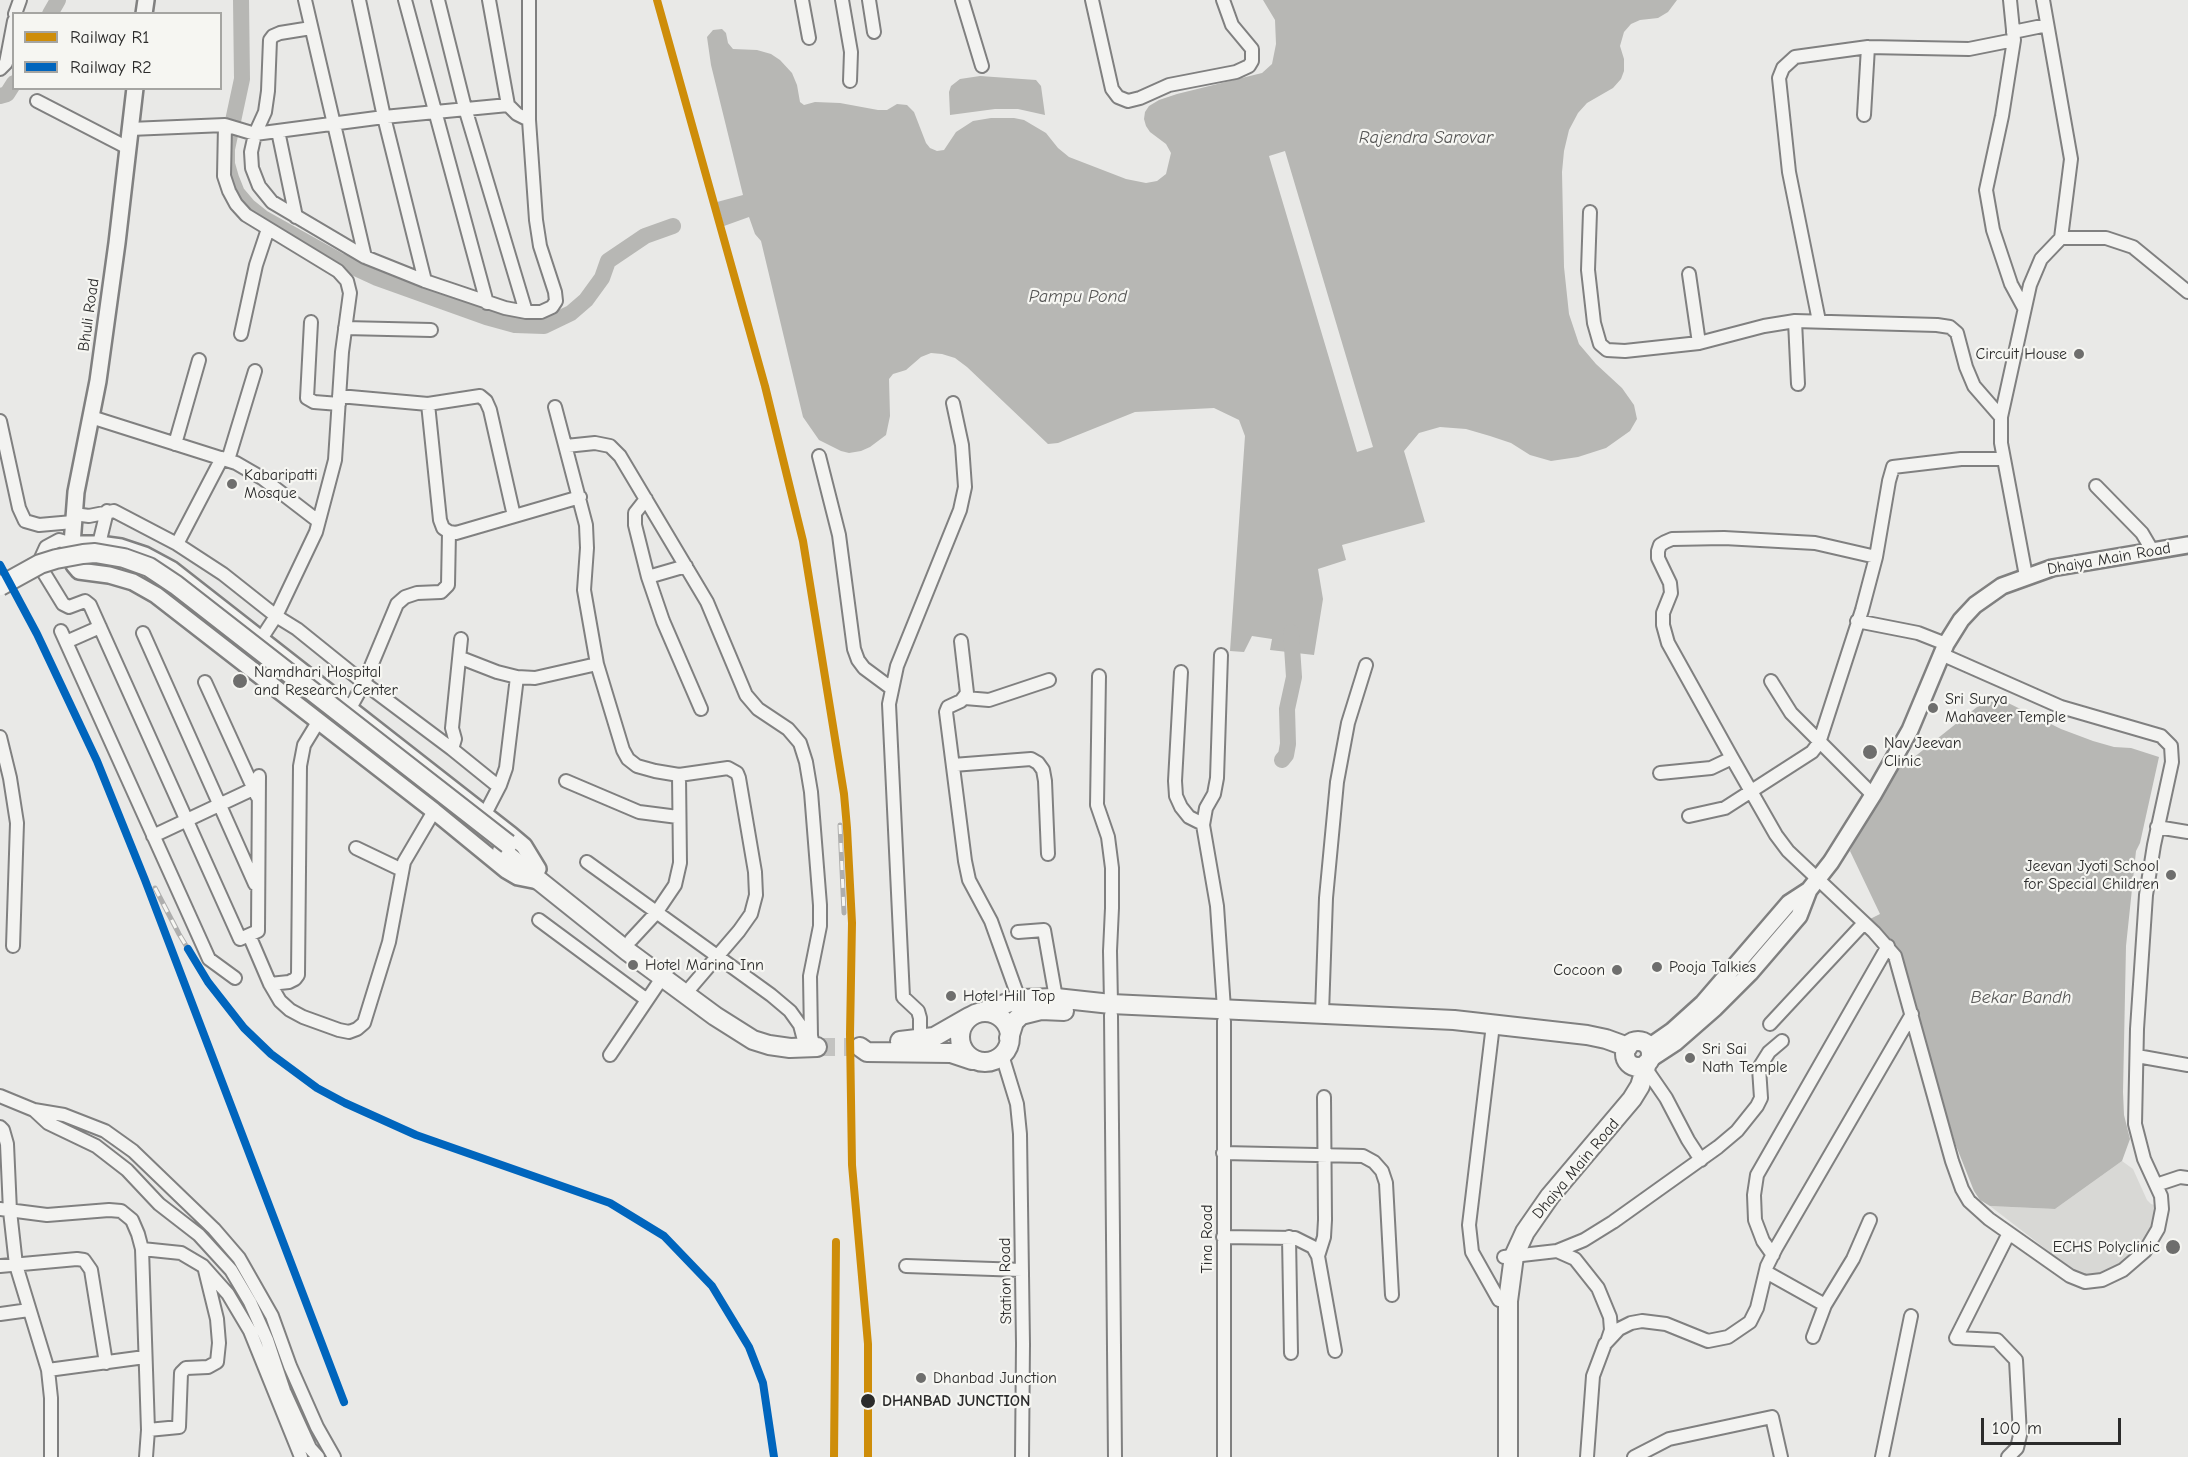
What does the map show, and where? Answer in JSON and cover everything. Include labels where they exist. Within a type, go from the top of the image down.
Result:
[{"type":"highway","points":[[0,586],[40,564],[83,554],[117,556],[149,567],[203,606],[545,880],[665,973],[715,1016],[753,1040],[769,1045],[812,1048]]},
{"type":"highway","points":[[0,598],[31,580],[66,566],[83,563],[113,564],[146,576],[169,590],[505,848]]},
{"type":"highway","points":[[545,880],[631,940],[665,973],[691,987],[759,1034],[769,1045]]},
{"type":"highway","points":[[1111,1009],[1056,998],[1019,999],[976,1014],[933,1037],[868,1043],[858,1047],[867,1052],[951,1053],[979,1061],[991,1061],[1006,1046],[1017,1019],[1034,1011],[1111,1009],[1492,1033],[1604,1048],[1640,1058]]},
{"type":"highway","points":[[1224,1015],[1322,1013],[1419,1017],[1492,1024],[1606,1039],[1640,1058]]},
{"type":"highway","points":[[979,1061],[968,1055],[961,1044],[960,1032],[966,1021],[976,1014],[999,1017],[1006,1026],[1006,1046]]},
{"type":"highway","name":"Dhaiya Main Road","points":[[1498,1457],[1499,1300],[1512,1235],[1542,1190],[1619,1100],[1640,1058]]},
{"type":"highway","name":"Dhaiya Main Road","points":[[1508,1457],[1509,1256]]},
{"type":"main road","name":"Bhuli Road","points":[[135,90],[117,243],[92,417],[76,492],[72,544],[74,565],[79,571],[120,577],[156,595],[318,722]]},
{"type":"main road","points":[[72,544],[99,544],[128,549],[163,565],[350,708],[524,846],[545,880]]},
{"type":"main road","name":"Dhaiya Main Road","points":[[1640,1058],[1703,1003],[1790,903],[1814,885],[1873,795],[1910,730],[1944,649],[1961,620],[1975,605],[2002,586],[2026,576],[2080,562],[2188,545]]},
{"type":"main road","points":[[318,722],[506,870],[518,877],[545,880]]},
{"type":"street","points":[[305,0],[365,256]]},
{"type":"street","points":[[359,0],[384,117],[425,281]]},
{"type":"street","points":[[405,0],[487,303]]},
{"type":"street","points":[[438,0],[465,108],[526,312]]},
{"type":"street","points":[[489,0],[508,105],[517,114],[529,120]]},
{"type":"street","points":[[311,28],[280,33],[270,40],[265,112],[250,131],[252,168],[259,186],[272,202],[365,256],[487,303],[526,312],[540,312],[552,307],[556,301],[540,246],[536,220],[529,120],[530,0]]},
{"type":"street","points":[[802,0],[809,38]]},
{"type":"street","points":[[842,0],[851,52],[849,81]]},
{"type":"street","points":[[869,0],[874,32]]},
{"type":"street","points":[[962,0],[982,66]]},
{"type":"street","points":[[1092,0],[1112,89],[1118,97],[1128,101],[1140,99],[1169,85],[1236,72],[1249,66],[1252,60],[1252,49],[1232,25],[1223,0]]},
{"type":"street","points":[[2010,0],[2014,36],[2002,116],[1986,190],[1993,230],[2011,284],[2024,308]]},
{"type":"street","points":[[2026,576],[2000,435],[2001,417],[2030,285],[2042,259],[2061,238],[2071,159],[2043,0]]},
{"type":"street","points":[[1819,321],[1789,172],[1779,78],[1783,68],[1795,57],[1868,47],[1969,49],[2047,25]]},
{"type":"street","points":[[0,69],[6,63],[12,32]]},
{"type":"street","points":[[1864,115],[1868,47]]},
{"type":"street","points":[[37,100],[128,148]]},
{"type":"street","points":[[130,129],[227,125],[250,131],[278,131],[435,111],[508,105]]},
{"type":"street","points":[[227,125],[223,161],[229,191],[236,204],[246,215],[338,272],[347,281],[350,293],[345,328],[335,460],[316,532],[276,616],[261,639]]},
{"type":"street","points":[[278,131],[296,217]]},
{"type":"street","points":[[1590,212],[1588,270],[1594,323],[1600,344],[1614,351],[1699,343],[1764,326],[1795,321],[1950,327],[1957,333],[1966,367],[1974,386],[2001,417]]},
{"type":"street","points":[[241,334],[256,265],[268,229]]},
{"type":"street","points":[[2061,238],[2106,238],[2133,247],[2188,292]]},
{"type":"street","points":[[1689,274],[1699,343]]},
{"type":"street","points":[[1795,321],[1798,384]]},
{"type":"street","points":[[311,322],[307,398],[314,402],[339,400],[428,404],[475,396],[480,396],[486,401],[514,516]]},
{"type":"street","points":[[345,328],[430,330]]},
{"type":"street","points":[[175,444],[199,360]]},
{"type":"street","points":[[177,544],[225,459],[255,371]]},
{"type":"street","points":[[428,404],[440,520],[443,528],[448,532],[456,533],[580,497]]},
{"type":"street","points":[[920,1040],[918,1011],[903,997],[889,704],[897,666],[960,510],[965,487],[962,445],[953,404]]},
{"type":"street","points":[[555,407],[586,525],[584,590],[597,664],[623,750],[628,759],[637,766],[655,771],[679,775],[728,768],[737,773],[739,778],[755,872],[756,895],[751,914],[691,987]]},
{"type":"street","points":[[92,417],[225,459],[262,478],[318,521]]},
{"type":"street","points":[[0,421],[19,508],[25,521],[39,525],[107,511],[124,515],[177,544],[297,629],[499,787]]},
{"type":"street","points":[[566,446],[595,443],[610,446],[620,456],[686,566],[715,621],[746,695],[758,709],[788,729],[800,744],[806,762],[811,792],[820,905],[820,926],[810,976],[812,1048]]},
{"type":"street","points":[[819,456],[839,535],[854,649],[864,668],[891,688]]},
{"type":"street","points":[[1689,816],[1725,808],[1812,752],[1819,743],[1862,610],[1876,557],[1893,467],[1961,459],[2004,459]]},
{"type":"street","points":[[2096,486],[2142,533],[2152,550]]},
{"type":"street","points":[[646,499],[635,513],[648,577],[663,621],[701,709]]},
{"type":"street","points":[[99,544],[107,511]]},
{"type":"street","points":[[350,708],[364,683],[397,604],[405,597],[417,593],[441,592],[448,585],[448,532]]},
{"type":"street","points":[[1857,621],[1918,633],[2046,702],[2162,736],[2171,746],[2172,762],[2157,827],[2146,895],[2135,1124],[2144,1159],[2161,1196],[2162,1209],[2155,1236],[2145,1251],[2110,1278],[2093,1282],[2077,1280],[1977,1210],[1962,1189],[1952,1161],[1898,963],[1888,946],[1864,923],[1814,885],[1788,851],[1732,758],[1668,643],[1663,614],[1671,593],[1670,583],[1658,558],[1660,544],[1672,539],[1724,538],[1815,543],[1876,557]]},
{"type":"street","points":[[72,544],[59,540],[46,547],[40,558],[44,573],[60,602],[69,607],[82,602],[88,603],[240,939],[258,931],[256,795],[259,776]]},
{"type":"street","points":[[648,577],[686,566]]},
{"type":"street","points":[[100,627],[64,637],[209,959],[235,978]]},
{"type":"street","points":[[142,633],[258,890]]},
{"type":"street","points":[[452,749],[454,740],[452,724],[461,658],[461,639]]},
{"type":"street","points":[[961,641],[967,687],[965,698]]},
{"type":"street","points":[[1181,672],[1176,796],[1180,807],[1189,817],[1203,824],[1206,807],[1214,794],[1217,778],[1221,655]]},
{"type":"street","points":[[461,658],[497,672],[517,677],[535,678],[597,664]]},
{"type":"street","points":[[1322,1013],[1326,888],[1337,782],[1348,723],[1366,665]]},
{"type":"street","points":[[1099,676],[1096,805],[1108,837],[1113,900],[1110,951],[1115,1457]]},
{"type":"street","points":[[485,814],[506,768],[517,677]]},
{"type":"street","points":[[1019,999],[991,921],[969,880],[946,712],[948,706],[965,698],[989,700],[1049,680]]},
{"type":"street","points":[[1771,681],[1791,713],[1873,795]]},
{"type":"street","points":[[205,682],[256,795]]},
{"type":"street","points":[[270,984],[289,982],[298,975],[300,766],[304,745],[318,722]]},
{"type":"street","points":[[0,737],[10,778],[17,823],[13,946]]},
{"type":"street","points":[[1660,773],[1712,768],[1732,758]]},
{"type":"street","points":[[953,765],[1031,759],[1038,763],[1043,770],[1045,781],[1047,854]]},
{"type":"street","points":[[631,940],[656,913],[675,885],[680,863],[679,775]]},
{"type":"street","points":[[566,781],[639,812],[678,817]]},
{"type":"street","points":[[153,836],[220,805],[256,795]]},
{"type":"street","points":[[249,935],[270,984],[280,1001],[290,1010],[339,1030],[349,1032],[357,1029],[364,1023],[389,942],[404,862],[434,812]]},
{"type":"street","name":"Tina Road","points":[[1203,824],[1217,906],[1224,1015],[1224,1457]]},
{"type":"street","points":[[2157,827],[2188,832]]},
{"type":"street","points":[[356,848],[402,870]]},
{"type":"street","points":[[587,862],[790,1011],[812,1048]]},
{"type":"street","points":[[539,920],[647,1000]]},
{"type":"street","points":[[1770,1024],[1864,923]]},
{"type":"street","points":[[1018,932],[1044,930],[1056,998]]},
{"type":"street","points":[[1773,1255],[1762,1241],[1755,1220],[1754,1195],[1757,1175],[1888,946]]},
{"type":"street","points":[[610,1055],[665,973]]},
{"type":"street","points":[[1608,1339],[1625,1325],[1642,1321],[1673,1326],[1708,1341],[1728,1337],[1750,1322],[1754,1316],[1773,1255],[1912,1014]]},
{"type":"street","points":[[1492,1033],[1469,1225],[1472,1252],[1499,1300]]},
{"type":"street","points":[[1509,1256],[1557,1251],[1597,1233],[1728,1139],[1757,1107],[1761,1098],[1759,1068],[1769,1052],[1782,1041]]},
{"type":"street","name":"Station Road","points":[[1006,1046],[1020,1134],[1022,1457]]},
{"type":"street","points":[[2137,1056],[2188,1065]]},
{"type":"street","points":[[1640,1058],[1701,1160]]},
{"type":"street","points":[[0,1096],[34,1110],[64,1115],[105,1131],[133,1151],[226,1243],[239,1258],[272,1316],[290,1366],[317,1427],[334,1457]]},
{"type":"street","points":[[1318,1256],[1324,1237],[1325,1220],[1324,1096]]},
{"type":"street","points":[[34,1110],[48,1123],[96,1146],[127,1170],[159,1204],[199,1235],[231,1270],[250,1302],[267,1340],[284,1391],[310,1448],[318,1457]]},
{"type":"street","points":[[0,1127],[8,1144],[5,1210],[16,1265],[48,1370],[51,1398],[51,1457]]},
{"type":"street","points":[[1223,1153],[1363,1156],[1374,1162],[1382,1171],[1386,1183],[1392,1295]]},
{"type":"street","points":[[2156,1185],[2180,1177],[2188,1178]]},
{"type":"street","points":[[5,1210],[47,1215],[109,1210],[121,1211],[132,1220],[142,1249],[148,1430],[146,1457]]},
{"type":"street","points":[[1813,1337],[1825,1305],[1853,1259],[1870,1220]]},
{"type":"street","points":[[2008,1233],[1956,1338],[1997,1340],[2016,1360],[2019,1443],[2013,1454],[2008,1457]]},
{"type":"street","points":[[1223,1237],[1289,1237],[1305,1241],[1313,1247],[1318,1256],[1335,1351]]},
{"type":"street","points":[[1289,1237],[1291,1353]]},
{"type":"street","points":[[142,1249],[181,1253],[203,1266],[228,1294],[250,1331],[302,1457]]},
{"type":"street","points":[[1557,1251],[1575,1259],[1598,1288],[1610,1317],[1611,1330],[1600,1353],[1593,1376],[1587,1457]]},
{"type":"street","points":[[0,1266],[77,1259],[89,1264],[106,1363]]},
{"type":"street","points":[[148,1430],[179,1427],[181,1373],[186,1368],[208,1367],[217,1362],[219,1343],[217,1319],[203,1266]]},
{"type":"street","points":[[906,1266],[1022,1269]]},
{"type":"street","points":[[1766,1272],[1825,1305]]},
{"type":"street","points":[[0,1314],[29,1310]]},
{"type":"street","points":[[1882,1457],[1911,1316]]},
{"type":"street","points":[[48,1370],[145,1357]]},
{"type":"street","points":[[1634,1457],[1670,1438],[1772,1418],[1781,1457]]},
{"type":"shaded area","points":[[2122,1161],[2133,1169],[2147,1200],[2158,1206],[2151,1235],[2137,1254],[2100,1275],[2090,1277],[2077,1273],[1990,1206],[2055,1209]]},
{"type":"water","points":[[1263,0],[1677,0],[1668,12],[1658,18],[1640,20],[1631,24],[1624,32],[1620,46],[1624,59],[1621,79],[1613,88],[1587,103],[1578,113],[1569,130],[1564,151],[1562,172],[1564,267],[1569,314],[1579,344],[1596,364],[1622,388],[1634,405],[1637,419],[1630,431],[1606,448],[1578,457],[1551,461],[1530,455],[1511,443],[1466,429],[1440,427],[1419,433],[1404,451],[1425,522],[1342,545],[1346,560],[1318,569],[1323,599],[1314,655],[1270,650],[1272,639],[1252,636],[1244,652],[1230,651],[1245,436],[1239,420],[1214,408],[1135,412],[1058,443],[1048,444],[967,367],[955,358],[931,353],[921,357],[906,370],[893,374],[889,379],[890,416],[886,435],[870,447],[849,453],[819,440],[803,417],[761,241],[755,234],[749,217],[724,226],[717,202],[743,195],[711,65],[707,37],[713,30],[722,29],[733,49],[757,50],[771,54],[780,60],[792,73],[800,102],[804,105],[815,102],[840,103],[887,110],[897,104],[907,105],[914,112],[926,143],[937,151],[944,150],[956,132],[973,121],[1014,118],[1024,120],[1046,133],[1069,157],[1126,179],[1146,183],[1157,181],[1166,174],[1171,153],[1166,144],[1146,126],[1145,112],[1149,106],[1177,94],[1262,73],[1272,64],[1276,44],[1275,20]],"holes":[[[1285,151],[1373,447],[1357,452],[1269,156]]]},
{"type":"water","points":[[980,76],[1036,80],[1041,86],[1045,115],[1018,109],[995,109],[950,115],[951,86],[960,79]]},
{"type":"water","name":"Bekar Bandh","points":[[1996,697],[2061,729],[2093,741],[2114,747],[2131,748],[2159,757],[2140,843],[2136,851],[2126,946],[2123,1092],[2124,1115],[2130,1139],[2122,1161],[2055,1209],[1990,1206],[1980,1200],[1974,1191],[1955,1143],[1902,954],[1870,919],[1880,914],[1850,851],[1878,792],[1898,763],[1903,766],[1977,707],[1994,701]]},
{"type":"waterway","points":[[51,12],[58,0]]},
{"type":"waterway","points":[[241,0],[242,79],[227,149],[227,164],[231,178],[237,193],[263,218],[338,260],[377,278],[486,317],[515,325],[544,326],[571,313],[586,300],[602,278],[608,261],[645,236],[673,226]]},
{"type":"waterway","points":[[0,96],[7,94],[12,86]]},
{"type":"waterway","points":[[1282,760],[1286,755],[1288,744],[1287,709],[1294,677],[1291,632]]},
{"type":"tunnel","points":[[817,1047],[856,1047]]},
{"type":"railway","points":[[0,565],[37,634],[97,761],[145,880],[344,1402]]},
{"type":"railway","points":[[840,825],[844,913]]},
{"type":"railway","points":[[155,888],[208,982],[244,1028],[271,1054],[317,1088],[416,1135],[610,1203],[664,1236],[712,1286],[749,1347],[763,1383],[774,1457]]},
{"type":"railway","points":[[852,1165],[868,1344],[868,1457]]},
{"type":"rail line","name":"R1","points":[[657,0],[765,386],[803,541],[844,794],[852,923],[850,1034],[852,1165],[868,1344],[868,1457]]},
{"type":"rail line","name":"R2","points":[[0,565],[37,634],[97,761],[145,880],[344,1402]]},
{"type":"rail line","name":"R2","points":[[188,949],[208,982],[244,1028],[271,1054],[317,1088],[416,1135],[610,1203],[664,1236],[712,1286],[749,1347],[763,1383],[774,1457]]},
{"type":"rail line","name":"R1","points":[[834,1457],[836,1242]]},
{"type":"place","name":"Circuit House","points":[[2079,354]]},
{"type":"place","name":"Kabaripatti Mosque","points":[[232,484]]},
{"type":"place","name":"Namdhari Hospital and Research Center","points":[[240,681]]},
{"type":"place","name":"Sri Surya Mahaveer Temple","points":[[1933,708]]},
{"type":"place","name":"Nav Jeevan Clinic","points":[[1870,752]]},
{"type":"place","name":"Jeevan Jyoti School for Special Children","points":[[2171,875]]},
{"type":"place","name":"Hotel Marina Inn","points":[[633,965]]},
{"type":"place","name":"Pooja Talkies","points":[[1657,967]]},
{"type":"place","name":"Cocoon","points":[[1617,970]]},
{"type":"place","name":"Hotel Hill Top","points":[[951,996]]},
{"type":"place","name":"Sri Sai Nath Temple","points":[[1690,1058]]},
{"type":"place","name":"ECHS Polyclinic","points":[[2173,1247]]},
{"type":"place","name":"Dhanbad Junction","points":[[921,1378]]},
{"type":"place","name":"DHANBAD JUNCTION","points":[[868,1401]]},
{"type":"water label","name":"Rajendra Sarovar","points":[[1426,138]]},
{"type":"water label","name":"Pampu Pond","points":[[1078,297]]}]
